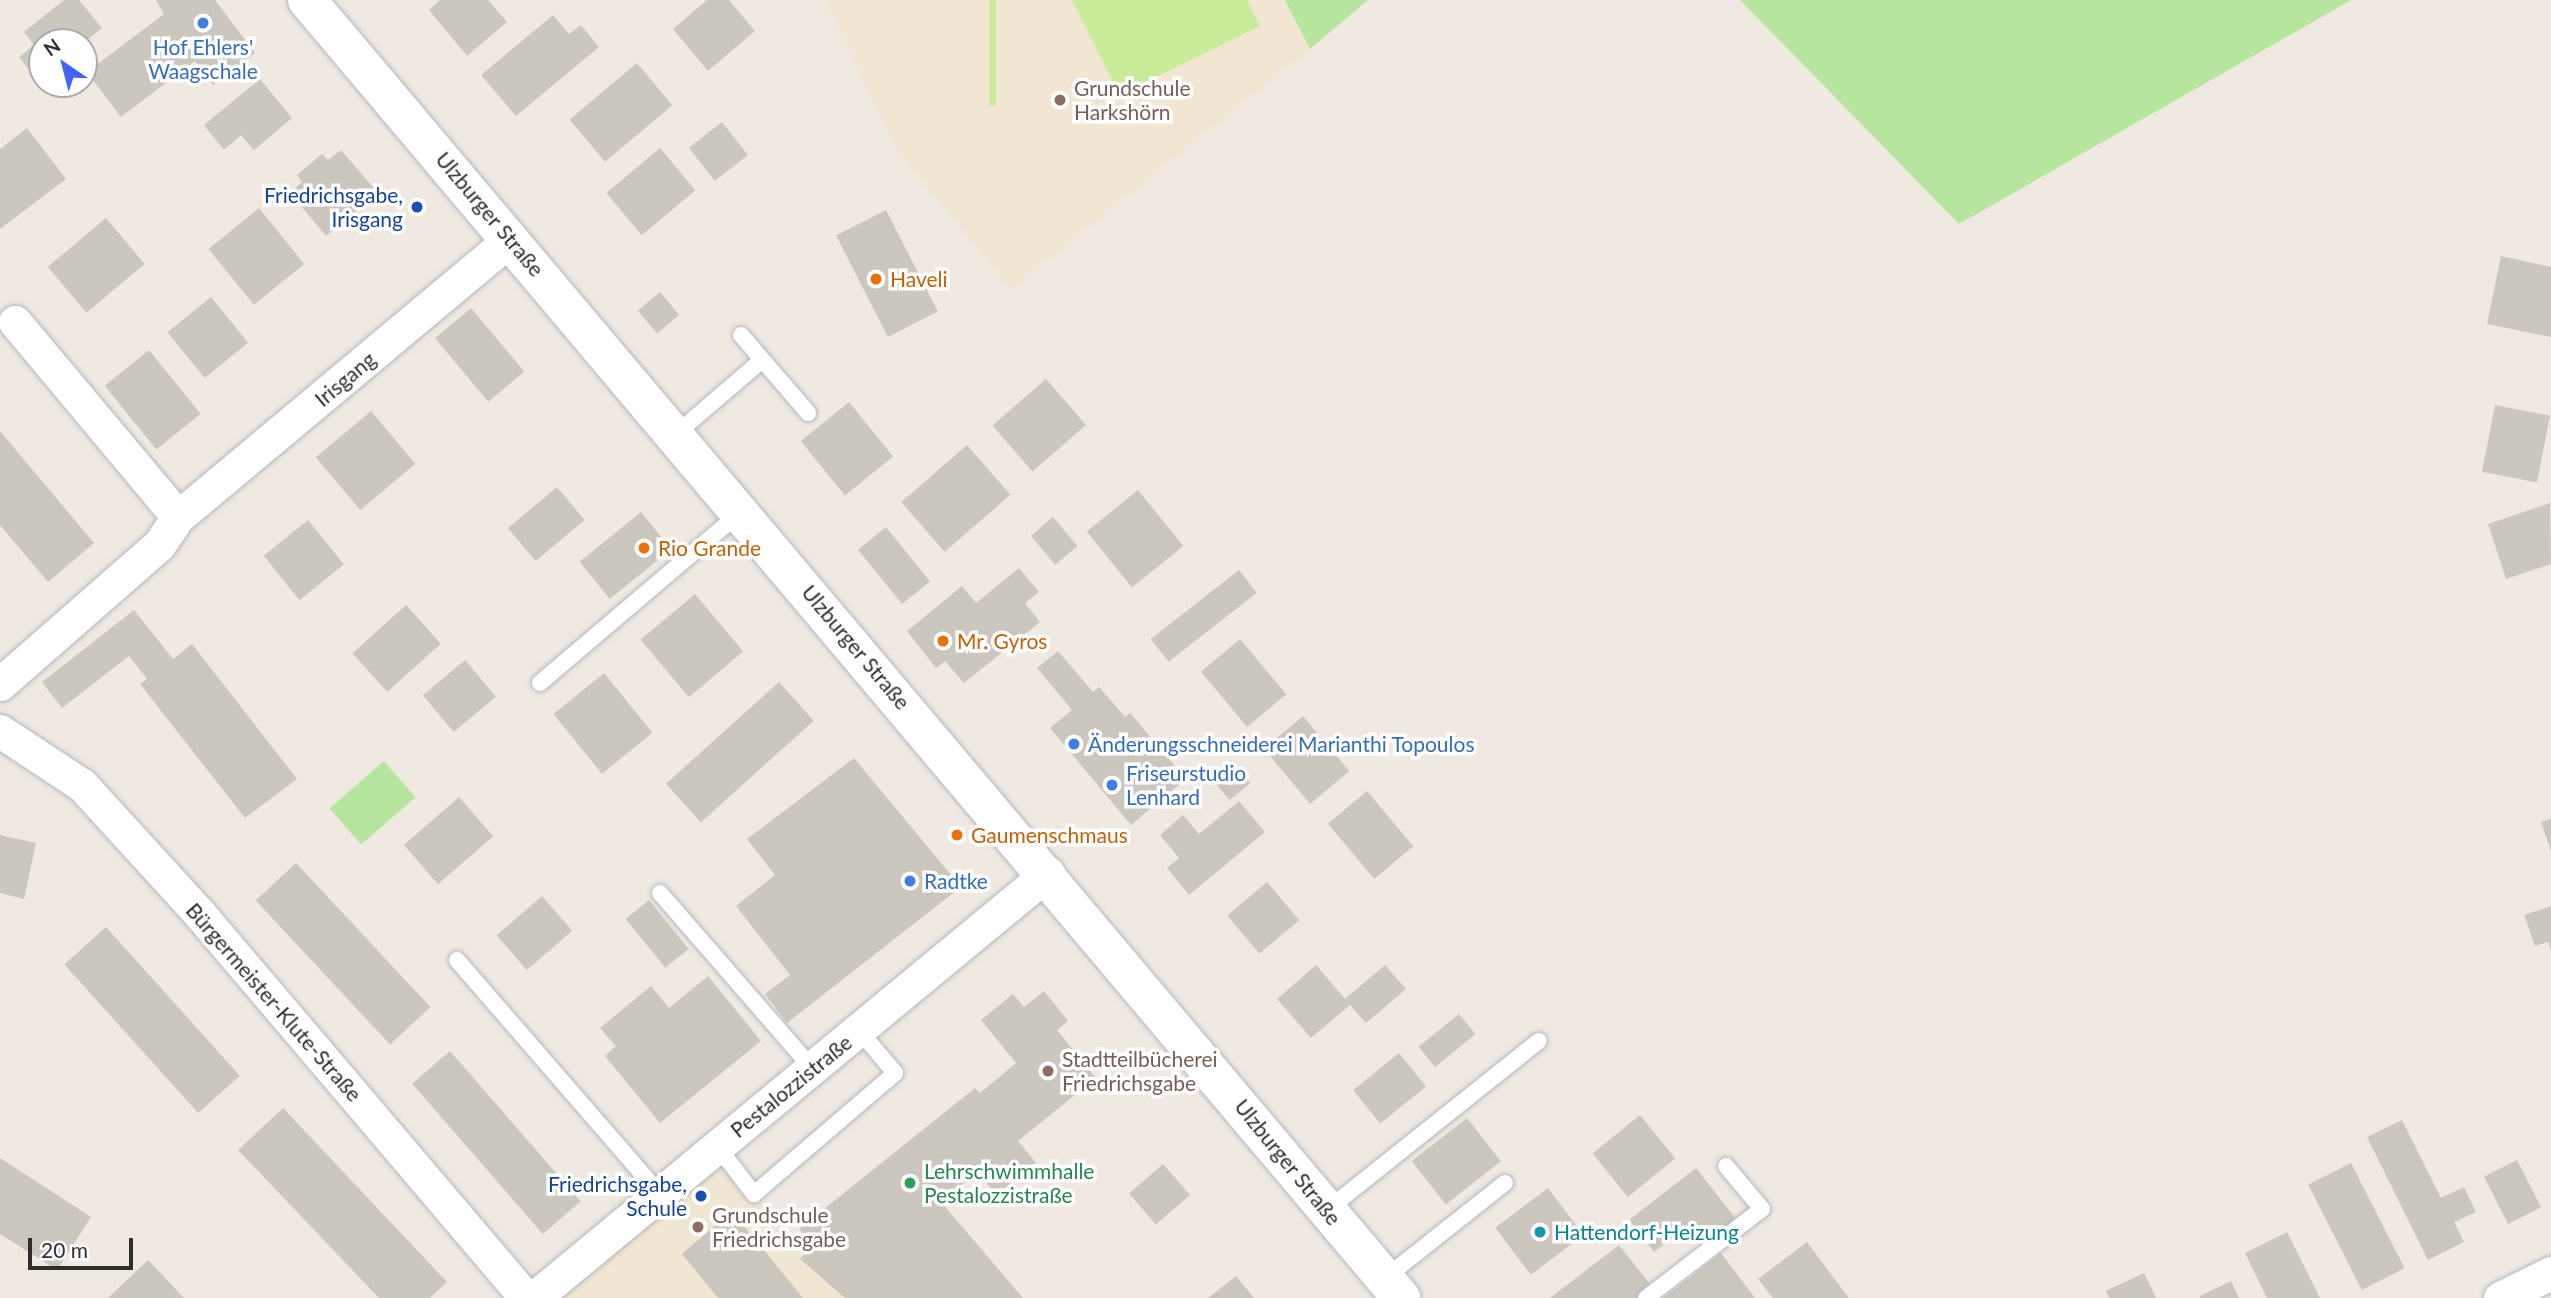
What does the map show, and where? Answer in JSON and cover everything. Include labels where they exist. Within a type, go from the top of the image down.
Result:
[{"type":"main road","name":"Ulzburger Straße","points":[[307,0],[1048,873],[1393,1288]]},
{"type":"street","name":"Irisgang","points":[[0,684],[159,545],[178,517],[511,239]]},
{"type":"street","points":[[15,322],[178,517]]},
{"type":"street","name":"Bürgermeister-Klute-Straße","points":[[0,731],[82,785],[198,912],[526,1298]]},
{"type":"street","name":"Pestalozzistraße","points":[[534,1298],[1048,873]]},
{"type":"street","points":[[2500,1298],[2551,1273]]},
{"type":"lane","points":[[741,335],[808,413]]},
{"type":"lane","points":[[676,435],[762,360]]},
{"type":"lane","points":[[540,683],[742,511]]},
{"type":"lane","points":[[660,893],[812,1068]]},
{"type":"lane","points":[[457,960],[660,1194]]},
{"type":"lane","points":[[717,1146],[754,1194],[895,1073],[859,1030]]},
{"type":"lane","points":[[1327,1210],[1538,1041]]},
{"type":"lane","points":[[1646,1298],[1762,1209],[1726,1166]]},
{"type":"lane","points":[[1393,1288],[1505,1183]]},
{"type":"shaded area","name":"Grundschule Harkshörn","points":[[825,0],[1285,0],[1310,49],[1011,289],[898,152]]},
{"type":"shaded area","name":"Grundschule Friedrichsgabe","points":[[717,1146],[800,1259],[845,1298],[534,1298]]},
{"type":"green space","points":[[989,0],[996,0],[996,106],[989,106]]},
{"type":"green space","points":[[1072,0],[1247,0],[1260,26],[1119,95]]},
{"type":"green space","points":[[1285,0],[1368,0],[1310,49]]},
{"type":"green space","points":[[1740,0],[2351,0],[1959,224]]},
{"type":"green space","points":[[384,761],[415,797],[361,844],[330,808]]},
{"type":"building","points":[[64,0],[79,0],[102,28],[98,31],[98,28],[29,28]]},
{"type":"building","points":[[156,0],[215,0],[255,53],[213,85],[195,61],[121,117],[98,87],[98,64],[164,14]]},
{"type":"building","points":[[440,0],[488,0],[507,22],[467,56],[429,10]]},
{"type":"building","points":[[707,0],[729,0],[755,31],[708,71],[673,29]]},
{"type":"building","points":[[553,15],[569,34],[581,25],[599,47],[516,116],[481,75]]},
{"type":"building","points":[[28,50],[28,68],[19,57]]},
{"type":"building","points":[[637,63],[672,105],[605,162],[570,120]]},
{"type":"building","points":[[260,79],[292,118],[254,150],[241,135],[224,150],[204,125]]},
{"type":"building","points":[[722,122],[748,155],[715,181],[689,148]]},
{"type":"building","points":[[27,128],[66,179],[0,229],[0,149]]},
{"type":"building","points":[[660,148],[695,190],[642,235],[606,193]]},
{"type":"building","points":[[341,150],[378,193],[326,236],[290,193],[302,182],[297,175],[322,154],[328,160]]},
{"type":"building","points":[[259,208],[304,264],[254,305],[208,249]]},
{"type":"building","points":[[886,210],[938,312],[888,337],[836,235]]},
{"type":"building","points":[[106,218],[145,264],[86,313],[48,267]]},
{"type":"building","points":[[2501,256],[2551,267],[2551,337],[2487,324]]},
{"type":"building","points":[[660,292],[679,315],[657,334],[638,311]]},
{"type":"building","points":[[211,297],[248,343],[205,378],[167,332]]},
{"type":"building","points":[[471,308],[524,372],[488,402],[435,338]]},
{"type":"building","points":[[149,350],[201,414],[156,450],[105,386]]},
{"type":"building","points":[[1046,379],[1086,425],[1032,472],[992,426]]},
{"type":"building","points":[[849,402],[893,456],[845,495],[801,441]]},
{"type":"building","points":[[2495,405],[2550,416],[2537,482],[2482,472]]},
{"type":"building","points":[[371,411],[415,464],[360,510],[316,457]]},
{"type":"building","points":[[0,431],[94,543],[48,582],[0,525]]},
{"type":"building","points":[[967,445],[1010,495],[945,552],[901,502]]},
{"type":"building","points":[[557,487],[585,520],[536,561],[508,528]]},
{"type":"building","points":[[1138,490],[1183,546],[1132,587],[1087,532]]},
{"type":"building","points":[[2550,503],[2551,564],[2506,579],[2488,524]]},
{"type":"building","points":[[641,512],[671,549],[610,599],[580,562]]},
{"type":"building","points":[[1053,517],[1077,546],[1055,565],[1031,536]]},
{"type":"building","points":[[308,520],[344,564],[300,600],[264,556]]},
{"type":"building","points":[[886,527],[930,581],[902,604],[858,550]]},
{"type":"building","points":[[1019,568],[1039,592],[1025,603],[1040,622],[964,683],[945,661],[936,668],[907,631],[962,586],[976,603]]},
{"type":"building","points":[[1239,570],[1257,593],[1169,662],[1151,639]]},
{"type":"building","points":[[695,594],[743,651],[689,697],[641,640]]},
{"type":"building","points":[[406,605],[441,644],[387,692],[352,653]]},
{"type":"building","points":[[134,610],[173,659],[192,644],[297,779],[245,818],[140,684],[147,679],[129,656],[62,708],[42,682]]},
{"type":"building","points":[[1240,639],[1286,694],[1247,727],[1201,672]]},
{"type":"building","points":[[1058,651],[1093,692],[1099,687],[1125,717],[1130,713],[1186,779],[1131,825],[1050,728],[1072,710],[1037,668]]},
{"type":"building","points":[[465,660],[496,697],[454,732],[423,695]]},
{"type":"building","points":[[604,673],[652,733],[602,774],[553,714]]},
{"type":"building","points":[[779,682],[814,721],[701,822],[666,784]]},
{"type":"building","points":[[1303,716],[1349,771],[1310,804],[1264,749]]},
{"type":"building","points":[[854,758],[961,887],[787,1023],[765,994],[790,975],[736,906],[775,875],[747,839]]},
{"type":"building","points":[[1231,760],[1250,783],[1230,800],[1210,777]]},
{"type":"building","points":[[1367,791],[1413,846],[1374,879],[1328,824]]},
{"type":"building","points":[[459,797],[493,836],[438,884],[404,845]]},
{"type":"building","points":[[1239,801],[1265,832],[1189,895],[1167,868],[1179,858],[1160,835],[1183,815],[1199,834]]},
{"type":"building","points":[[2551,819],[2551,851],[2541,822]]},
{"type":"building","points":[[0,835],[36,843],[24,899],[0,893]]},
{"type":"building","points":[[296,863],[430,1007],[390,1045],[256,901]]},
{"type":"building","points":[[1267,882],[1299,920],[1259,954],[1227,915]]},
{"type":"building","points":[[542,896],[572,931],[527,970],[497,935]]},
{"type":"building","points":[[649,900],[689,949],[665,968],[626,919]]},
{"type":"building","points":[[2551,906],[2551,951],[2548,942],[2535,946],[2524,915]]},
{"type":"building","points":[[106,927],[240,1076],[198,1113],[64,964]]},
{"type":"building","points":[[1316,965],[1345,999],[1385,965],[1406,989],[1366,1023],[1350,1005],[1311,1038],[1277,999]]},
{"type":"building","points":[[708,976],[761,1041],[660,1123],[605,1056],[616,1046],[600,1028],[651,986],[669,1008]]},
{"type":"building","name":"Lehrschwimmhalle Pestalozzistraße","points":[[1044,991],[1068,1021],[1057,1030],[1096,1078],[1018,1141],[1036,1163],[996,1195],[978,1172],[941,1202],[1023,1298],[845,1298],[800,1259],[814,1244],[799,1229],[975,1088],[980,1093],[1016,1063],[981,1020],[1013,994],[1024,1007]]},
{"type":"building","points":[[1459,1014],[1475,1034],[1435,1067],[1419,1047]]},
{"type":"building","points":[[450,1051],[581,1201],[543,1234],[412,1084]]},
{"type":"building","points":[[1399,1053],[1426,1086],[1380,1124],[1353,1090]]},
{"type":"building","points":[[283,1108],[447,1282],[430,1298],[379,1298],[238,1150]]},
{"type":"building","points":[[1640,1115],[1675,1159],[1628,1197],[1593,1153]]},
{"type":"building","points":[[1467,1118],[1501,1161],[1446,1204],[1412,1161]]},
{"type":"building","points":[[2402,1120],[2441,1198],[2464,1187],[2476,1212],[2454,1222],[2464,1242],[2428,1260],[2367,1137]]},
{"type":"building","points":[[0,1158],[91,1217],[57,1270],[0,1234]]},
{"type":"building","points":[[2517,1160],[2541,1207],[2508,1224],[2484,1177]]},
{"type":"building","points":[[2351,1163],[2405,1268],[2362,1290],[2308,1185]]},
{"type":"building","points":[[1163,1164],[1190,1195],[1156,1224],[1129,1194]]},
{"type":"building","points":[[1696,1168],[1736,1219],[1706,1242],[1692,1223],[1654,1252],[1629,1220]]},
{"type":"building","name":"Hattendorf-Heizung","points":[[1548,1188],[1584,1235],[1531,1275],[1495,1228]]},
{"type":"building","points":[[732,1211],[803,1298],[718,1298],[682,1254]]},
{"type":"building","points":[[2287,1232],[2320,1298],[2267,1298],[2245,1253]]},
{"type":"building","points":[[1807,1242],[1849,1298],[1773,1298],[1758,1279]]},
{"type":"building","points":[[1619,1245],[1653,1288],[1640,1298],[1550,1298]]},
{"type":"building","points":[[1721,1253],[1755,1298],[1663,1298],[1670,1293]]},
{"type":"building","points":[[148,1260],[184,1298],[108,1298]]},
{"type":"building","points":[[2144,1273],[2156,1298],[2109,1298],[2106,1291]]},
{"type":"building","points":[[1236,1276],[1254,1298],[1208,1298]]},
{"type":"building","points":[[2231,1281],[2239,1298],[2200,1298],[2200,1296]]},
{"type":"place","name":"Hof Ehlers' Waagschale","points":[[203,23]]},
{"type":"place","name":"Grundschule Harkshörn","points":[[1060,100]]},
{"type":"place","name":"Friedrichsgabe, Irisgang","points":[[417,207]]},
{"type":"place","name":"Haveli","points":[[876,279]]},
{"type":"place","name":"Rio Grande","points":[[644,548]]},
{"type":"place","name":"Mr. Gyros","points":[[943,641]]},
{"type":"place","name":"Änderungsschneiderei Marianthi Topoulos","points":[[1074,744]]},
{"type":"place","name":"Friseurstudio Lenhard","points":[[1112,785]]},
{"type":"place","name":"Gaumenschmaus","points":[[957,835]]},
{"type":"place","name":"Radtke","points":[[910,881]]},
{"type":"place","name":"Stadtteilbücherei Friedrichsgabe","points":[[1048,1071]]},
{"type":"place","name":"Lehrschwimmhalle Pestalozzistraße","points":[[910,1183]]},
{"type":"place","name":"Friedrichsgabe, Schule","points":[[701,1196]]},
{"type":"place","name":"Grundschule Friedrichsgabe","points":[[698,1227]]},
{"type":"place","name":"Hattendorf-Heizung","points":[[1540,1232]]}]
